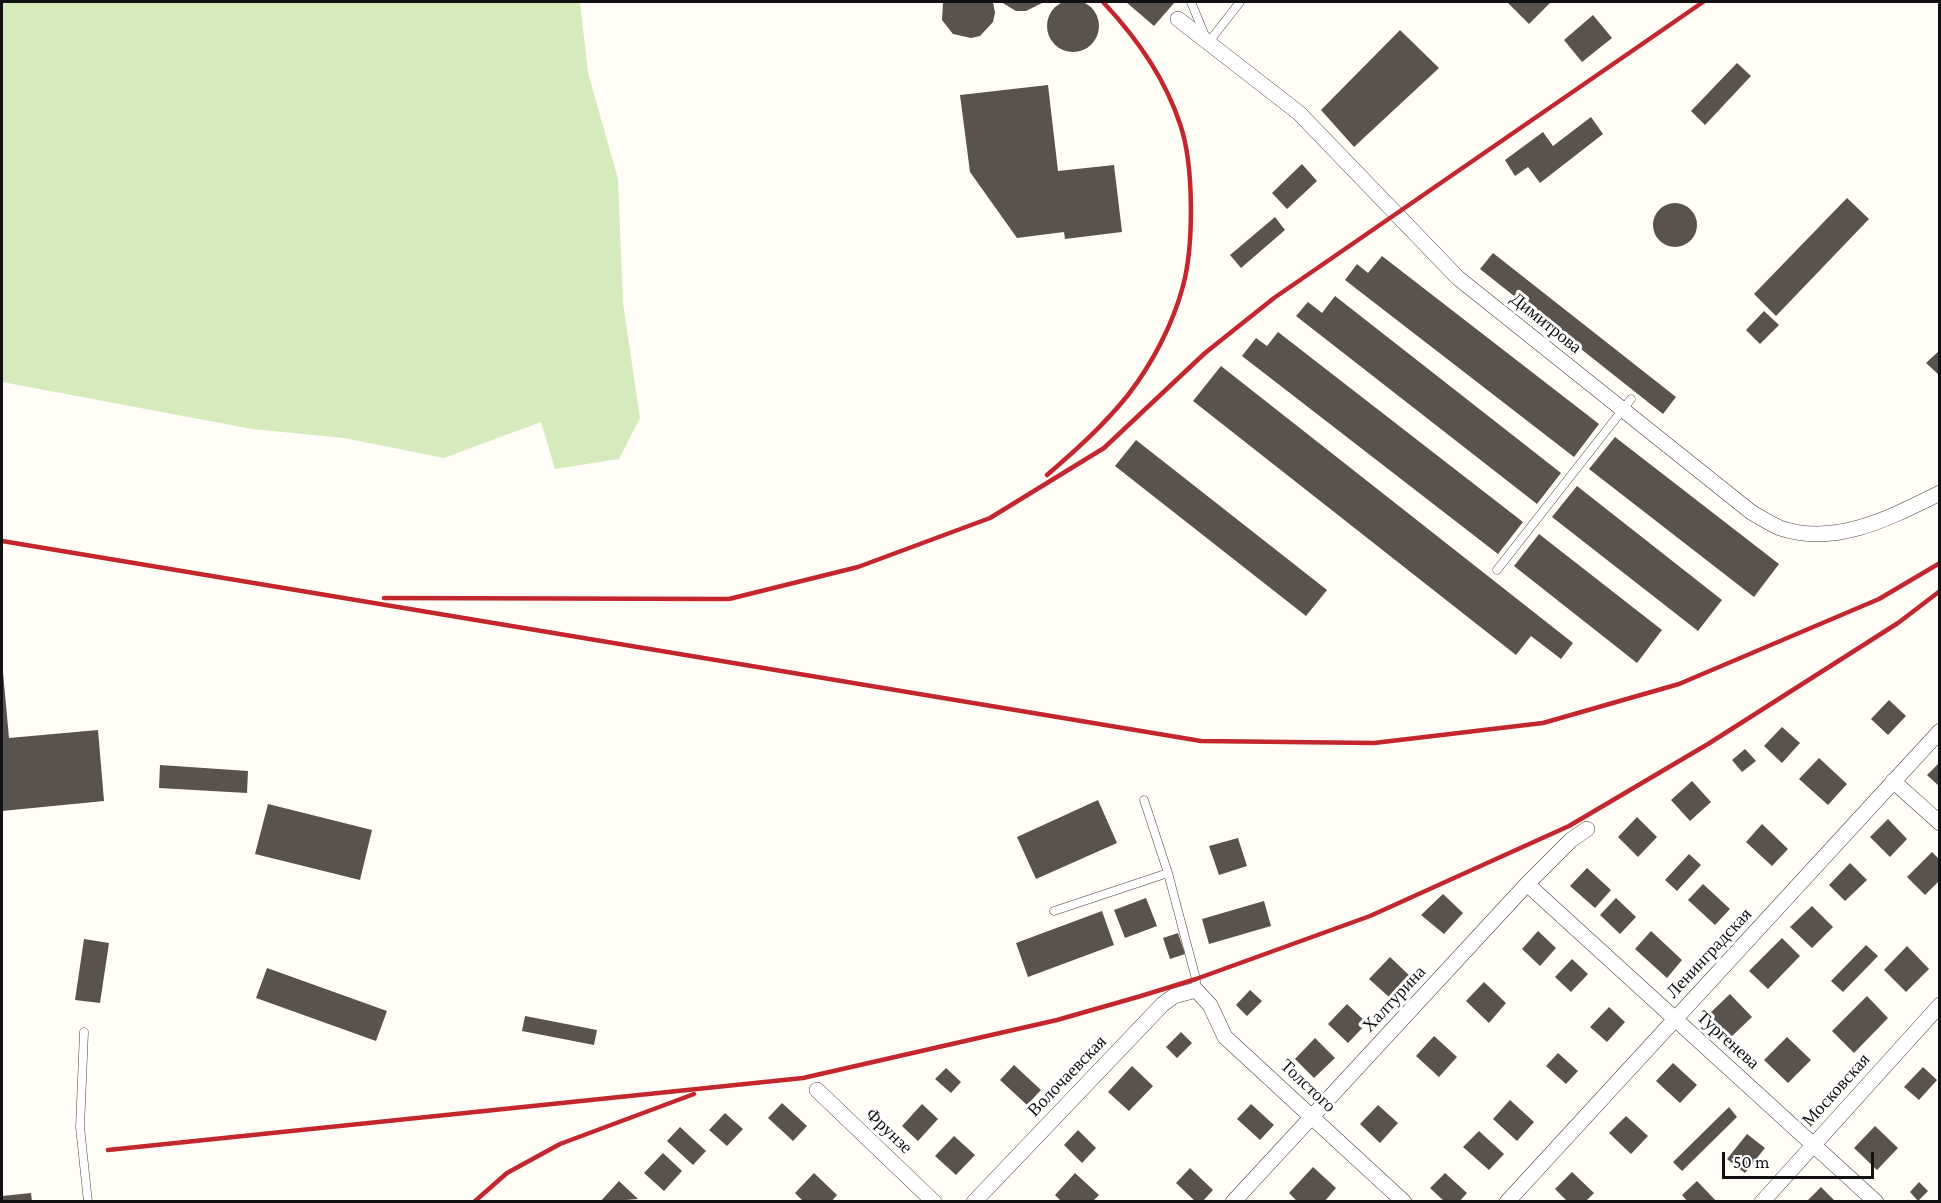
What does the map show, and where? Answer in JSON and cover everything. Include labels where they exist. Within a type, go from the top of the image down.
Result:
[{"type":"street","name":"Димитрова","points":[[1178,20],[1299,113],[1458,278],[1627,404],[1752,512],[1779,528],[1816,534],[1849,530],[1884,520],[1940,493]]},
{"type":"street","name":"Ленинградская","points":[[1507,1202],[1940,731]]},
{"type":"street","points":[[1893,781],[1940,823]]},
{"type":"street","name":"Халтурина","points":[[1233,1202],[1527,884],[1571,840],[1587,829]]},
{"type":"street","name":"Тургенева","points":[[1527,884],[1875,1202]]},
{"type":"street","name":"Толстого","points":[[1196,990],[1210,1005],[1225,1036],[1404,1202]]},
{"type":"street","name":"Волочаевская","points":[[975,1202],[1162,1004],[1174,996],[1196,990]]},
{"type":"street","name":"Московская","points":[[1762,1202],[1940,1005]]},
{"type":"street","name":"Фрунзе","points":[[817,1090],[934,1202]]},
{"type":"lane","points":[[1191,2],[1208,43],[1240,2]]},
{"type":"lane","points":[[1497,570],[1627,404]]},
{"type":"lane","points":[[1144,800],[1168,873],[1196,979],[1196,990]]},
{"type":"lane","points":[[1054,911],[1168,873]]},
{"type":"lane","points":[[84,1032],[80,1127],[88,1202]]},
{"type":"green space","points":[[2,2],[580,2],[588,73],[618,179],[623,303],[640,418],[619,459],[555,469],[541,422],[444,458],[344,438],[252,429],[2,382]]},
{"type":"building","points":[[1068,0],[1078,0],[1092,7],[1099,26],[1092,45],[1078,52],[1068,52],[1058,48],[1051,41],[1047,31],[1047,21],[1051,11],[1058,4]]},
{"type":"building","points":[[943,2],[993,2],[995,13],[993,22],[980,36],[971,38],[953,34],[942,20]]},
{"type":"building","points":[[1001,2],[1044,2],[1026,11],[1016,11]]},
{"type":"building","points":[[1126,2],[1175,2],[1154,26]]},
{"type":"building","points":[[1507,2],[1551,2],[1529,24]]},
{"type":"building","points":[[1593,15],[1612,38],[1582,62],[1564,40]]},
{"type":"building","points":[[1400,30],[1439,68],[1354,147],[1321,110]]},
{"type":"building","points":[[1737,63],[1751,76],[1705,125],[1691,111]]},
{"type":"building","points":[[1048,85],[1058,171],[1114,165],[1122,232],[1065,239],[1064,232],[1017,238],[970,172],[960,95]]},
{"type":"building","points":[[1591,117],[1603,134],[1540,183],[1528,167],[1515,176],[1505,160],[1543,132],[1553,146]]},
{"type":"building","points":[[1302,164],[1317,181],[1287,209],[1272,193]]},
{"type":"building","points":[[1847,198],[1869,219],[1776,316],[1754,294]]},
{"type":"building","points":[[1675,203],[1691,209],[1697,225],[1691,241],[1675,247],[1659,241],[1653,225],[1659,209]]},
{"type":"building","points":[[1275,217],[1285,230],[1241,268],[1230,255]]},
{"type":"building","points":[[1493,253],[1676,397],[1663,414],[1480,269]]},
{"type":"building","points":[[1382,256],[1599,424],[1574,457],[1345,280],[1357,264],[1368,273]]},
{"type":"building","points":[[1335,296],[1561,473],[1537,504],[1296,316],[1308,302],[1322,313]]},
{"type":"building","points":[[1764,311],[1779,325],[1760,344],[1746,330]]},
{"type":"building","points":[[1278,332],[1523,522],[1498,554],[1242,356],[1256,338],[1267,346]]},
{"type":"building","points":[[1940,350],[1940,376],[1926,363]]},
{"type":"building","points":[[1221,366],[1573,643],[1561,659],[1531,636],[1516,655],[1193,401]]},
{"type":"building","points":[[1615,437],[1779,564],[1754,597],[1589,469]]},
{"type":"building","points":[[1136,440],[1327,590],[1306,616],[1115,466]]},
{"type":"building","points":[[1577,486],[1722,600],[1698,631],[1552,517]]},
{"type":"building","points":[[1539,534],[1662,630],[1637,663],[1514,566]]},
{"type":"building","points":[[3,672],[9,738],[98,730],[104,801],[2,811]]},
{"type":"building","points":[[1889,700],[1906,716],[1888,735],[1871,719]]},
{"type":"building","points":[[1782,727],[1800,743],[1782,763],[1764,746]]},
{"type":"building","points":[[1745,749],[1756,761],[1742,772],[1732,760]]},
{"type":"building","points":[[1819,758],[1847,784],[1828,805],[1799,779]]},
{"type":"building","points":[[1940,762],[1940,787],[1927,775]]},
{"type":"building","points":[[160,765],[248,771],[247,793],[159,788]]},
{"type":"building","points":[[1692,781],[1711,802],[1690,821],[1671,800]]},
{"type":"building","points":[[1098,800],[1117,843],[1036,879],[1017,837]]},
{"type":"building","points":[[268,804],[372,830],[360,880],[255,854]]},
{"type":"building","points":[[1637,817],[1657,837],[1638,857],[1618,837]]},
{"type":"building","points":[[1888,819],[1907,839],[1890,857],[1870,837]]},
{"type":"building","points":[[1762,824],[1788,849],[1772,866],[1746,842]]},
{"type":"building","points":[[1238,838],[1247,866],[1219,875],[1209,846]]},
{"type":"building","points":[[1932,852],[1940,860],[1940,880],[1925,895],[1907,877]]},
{"type":"building","points":[[1689,854],[1701,865],[1677,891],[1665,880]]},
{"type":"building","points":[[1850,863],[1867,880],[1845,901],[1829,885]]},
{"type":"building","points":[[1587,868],[1611,890],[1595,908],[1570,886]]},
{"type":"building","points":[[1703,884],[1730,909],[1715,925],[1688,900]]},
{"type":"building","points":[[1443,894],[1463,913],[1444,934],[1421,915]]},
{"type":"building","points":[[1146,898],[1157,926],[1125,938],[1114,910]]},
{"type":"building","points":[[1616,898],[1636,917],[1620,934],[1600,915]]},
{"type":"building","points":[[1264,901],[1271,926],[1209,944],[1202,919]]},
{"type":"building","points":[[1812,906],[1833,927],[1812,948],[1790,927]]},
{"type":"building","points":[[1102,911],[1114,945],[1028,977],[1016,943]]},
{"type":"building","points":[[1538,931],[1556,948],[1540,966],[1522,949]]},
{"type":"building","points":[[1651,931],[1682,960],[1667,978],[1635,949]]},
{"type":"building","points":[[1178,933],[1185,954],[1170,959],[1163,938]]},
{"type":"building","points":[[1782,938],[1800,956],[1768,989],[1749,971]]},
{"type":"building","points":[[84,939],[109,943],[100,1003],[75,1000]]},
{"type":"building","points":[[1866,945],[1878,956],[1843,992],[1831,981]]},
{"type":"building","points":[[1907,946],[1929,969],[1906,992],[1884,970]]},
{"type":"building","points":[[1390,957],[1411,977],[1389,997],[1369,979]]},
{"type":"building","points":[[1572,959],[1588,974],[1571,992],[1555,977]]},
{"type":"building","points":[[267,968],[387,1011],[376,1041],[256,998]]},
{"type":"building","points":[[1484,982],[1506,1003],[1489,1023],[1466,1001]]},
{"type":"building","points":[[1250,990],[1262,1001],[1247,1016],[1236,1005]]},
{"type":"building","points":[[1730,994],[1752,1017],[1730,1038],[1708,1015]]},
{"type":"building","points":[[1867,996],[1888,1018],[1854,1053],[1832,1031]]},
{"type":"building","points":[[1347,1004],[1367,1023],[1348,1043],[1328,1024]]},
{"type":"building","points":[[1609,1007],[1625,1022],[1607,1042],[1590,1027]]},
{"type":"building","points":[[525,1016],[597,1030],[594,1045],[522,1031]]},
{"type":"building","points":[[1181,1032],[1192,1043],[1177,1058],[1166,1047]]},
{"type":"building","points":[[1434,1036],[1457,1057],[1439,1077],[1416,1056]]},
{"type":"building","points":[[1787,1037],[1811,1060],[1788,1083],[1764,1060]]},
{"type":"building","points":[[1315,1038],[1335,1058],[1314,1078],[1295,1059]]},
{"type":"building","points":[[1558,1053],[1578,1071],[1566,1084],[1546,1066]]},
{"type":"building","points":[[1673,1063],[1697,1085],[1680,1103],[1656,1081]]},
{"type":"building","points":[[1014,1065],[1041,1090],[1027,1105],[1000,1080]]},
{"type":"building","points":[[1132,1066],[1153,1086],[1129,1111],[1108,1092]]},
{"type":"building","points":[[1923,1067],[1937,1080],[1919,1100],[1904,1087]]},
{"type":"building","points":[[946,1068],[961,1082],[951,1093],[935,1079]]},
{"type":"building","points":[[1510,1100],[1534,1122],[1517,1141],[1493,1119]]},
{"type":"building","points":[[782,1103],[807,1126],[793,1141],[768,1118]]},
{"type":"building","points":[[922,1104],[938,1119],[918,1141],[902,1126]]},
{"type":"building","points":[[1251,1104],[1274,1125],[1260,1140],[1237,1119]]},
{"type":"building","points":[[1378,1105],[1398,1123],[1380,1143],[1360,1124]]},
{"type":"building","points":[[1729,1107],[1737,1117],[1682,1171],[1673,1162]]},
{"type":"building","points":[[725,1113],[743,1129],[727,1146],[709,1130]]},
{"type":"building","points":[[1626,1116],[1648,1136],[1631,1154],[1609,1133]]},
{"type":"building","points":[[1875,1126],[1898,1148],[1877,1170],[1854,1148]]},
{"type":"building","points":[[680,1127],[706,1151],[693,1165],[667,1141]]},
{"type":"building","points":[[1078,1130],[1096,1148],[1082,1163],[1064,1145]]},
{"type":"building","points":[[1479,1131],[1504,1154],[1489,1170],[1463,1147]]},
{"type":"building","points":[[1747,1134],[1765,1148],[1745,1173],[1727,1159]]},
{"type":"building","points":[[954,1136],[975,1155],[956,1175],[935,1156]]},
{"type":"building","points":[[663,1153],[682,1171],[664,1191],[644,1173]]},
{"type":"building","points":[[1313,1167],[1336,1188],[1324,1202],[1298,1202],[1289,1193]]},
{"type":"building","points":[[1190,1168],[1213,1190],[1202,1202],[1196,1202],[1176,1183]]},
{"type":"building","points":[[1572,1172],[1594,1193],[1585,1202],[1568,1202],[1555,1189]]},
{"type":"building","points":[[814,1173],[837,1195],[831,1202],[804,1202],[795,1193]]},
{"type":"building","points":[[1075,1173],[1099,1195],[1092,1202],[1062,1202],[1055,1195]]},
{"type":"building","points":[[1445,1173],[1467,1193],[1459,1202],[1445,1202],[1430,1188]]},
{"type":"building","points":[[619,1181],[638,1199],[600,1202]]},
{"type":"building","points":[[1697,1181],[1717,1202],[1688,1202],[1682,1195]]},
{"type":"building","points":[[1919,1182],[1928,1191],[1918,1201],[1910,1192]]},
{"type":"building","points":[[1821,1187],[1836,1202],[1806,1202]]},
{"type":"building","points":[[31,1193],[32,1202],[2,1202],[2,1196]]},
{"type":"railway","points":[[1047,475],[1109,417],[1145,370],[1174,315],[1187,269],[1191,227],[1190,182],[1185,141],[1180,124],[1166,90],[1148,58],[1103,2]]},
{"type":"railway","points":[[384,598],[729,599],[858,567],[990,518],[1104,448],[1205,353],[1274,298],[1703,2]]},
{"type":"railway","points":[[2,541],[1201,741],[1374,743],[1543,723],[1679,684],[1879,599],[1940,563]]},
{"type":"railway","points":[[108,1150],[803,1078],[1057,1020],[1141,996],[1196,979],[1370,916],[1569,826],[1708,744],[1898,623],[1940,591]]},
{"type":"railway","points":[[474,1202],[507,1173],[560,1144],[694,1094]]}]
